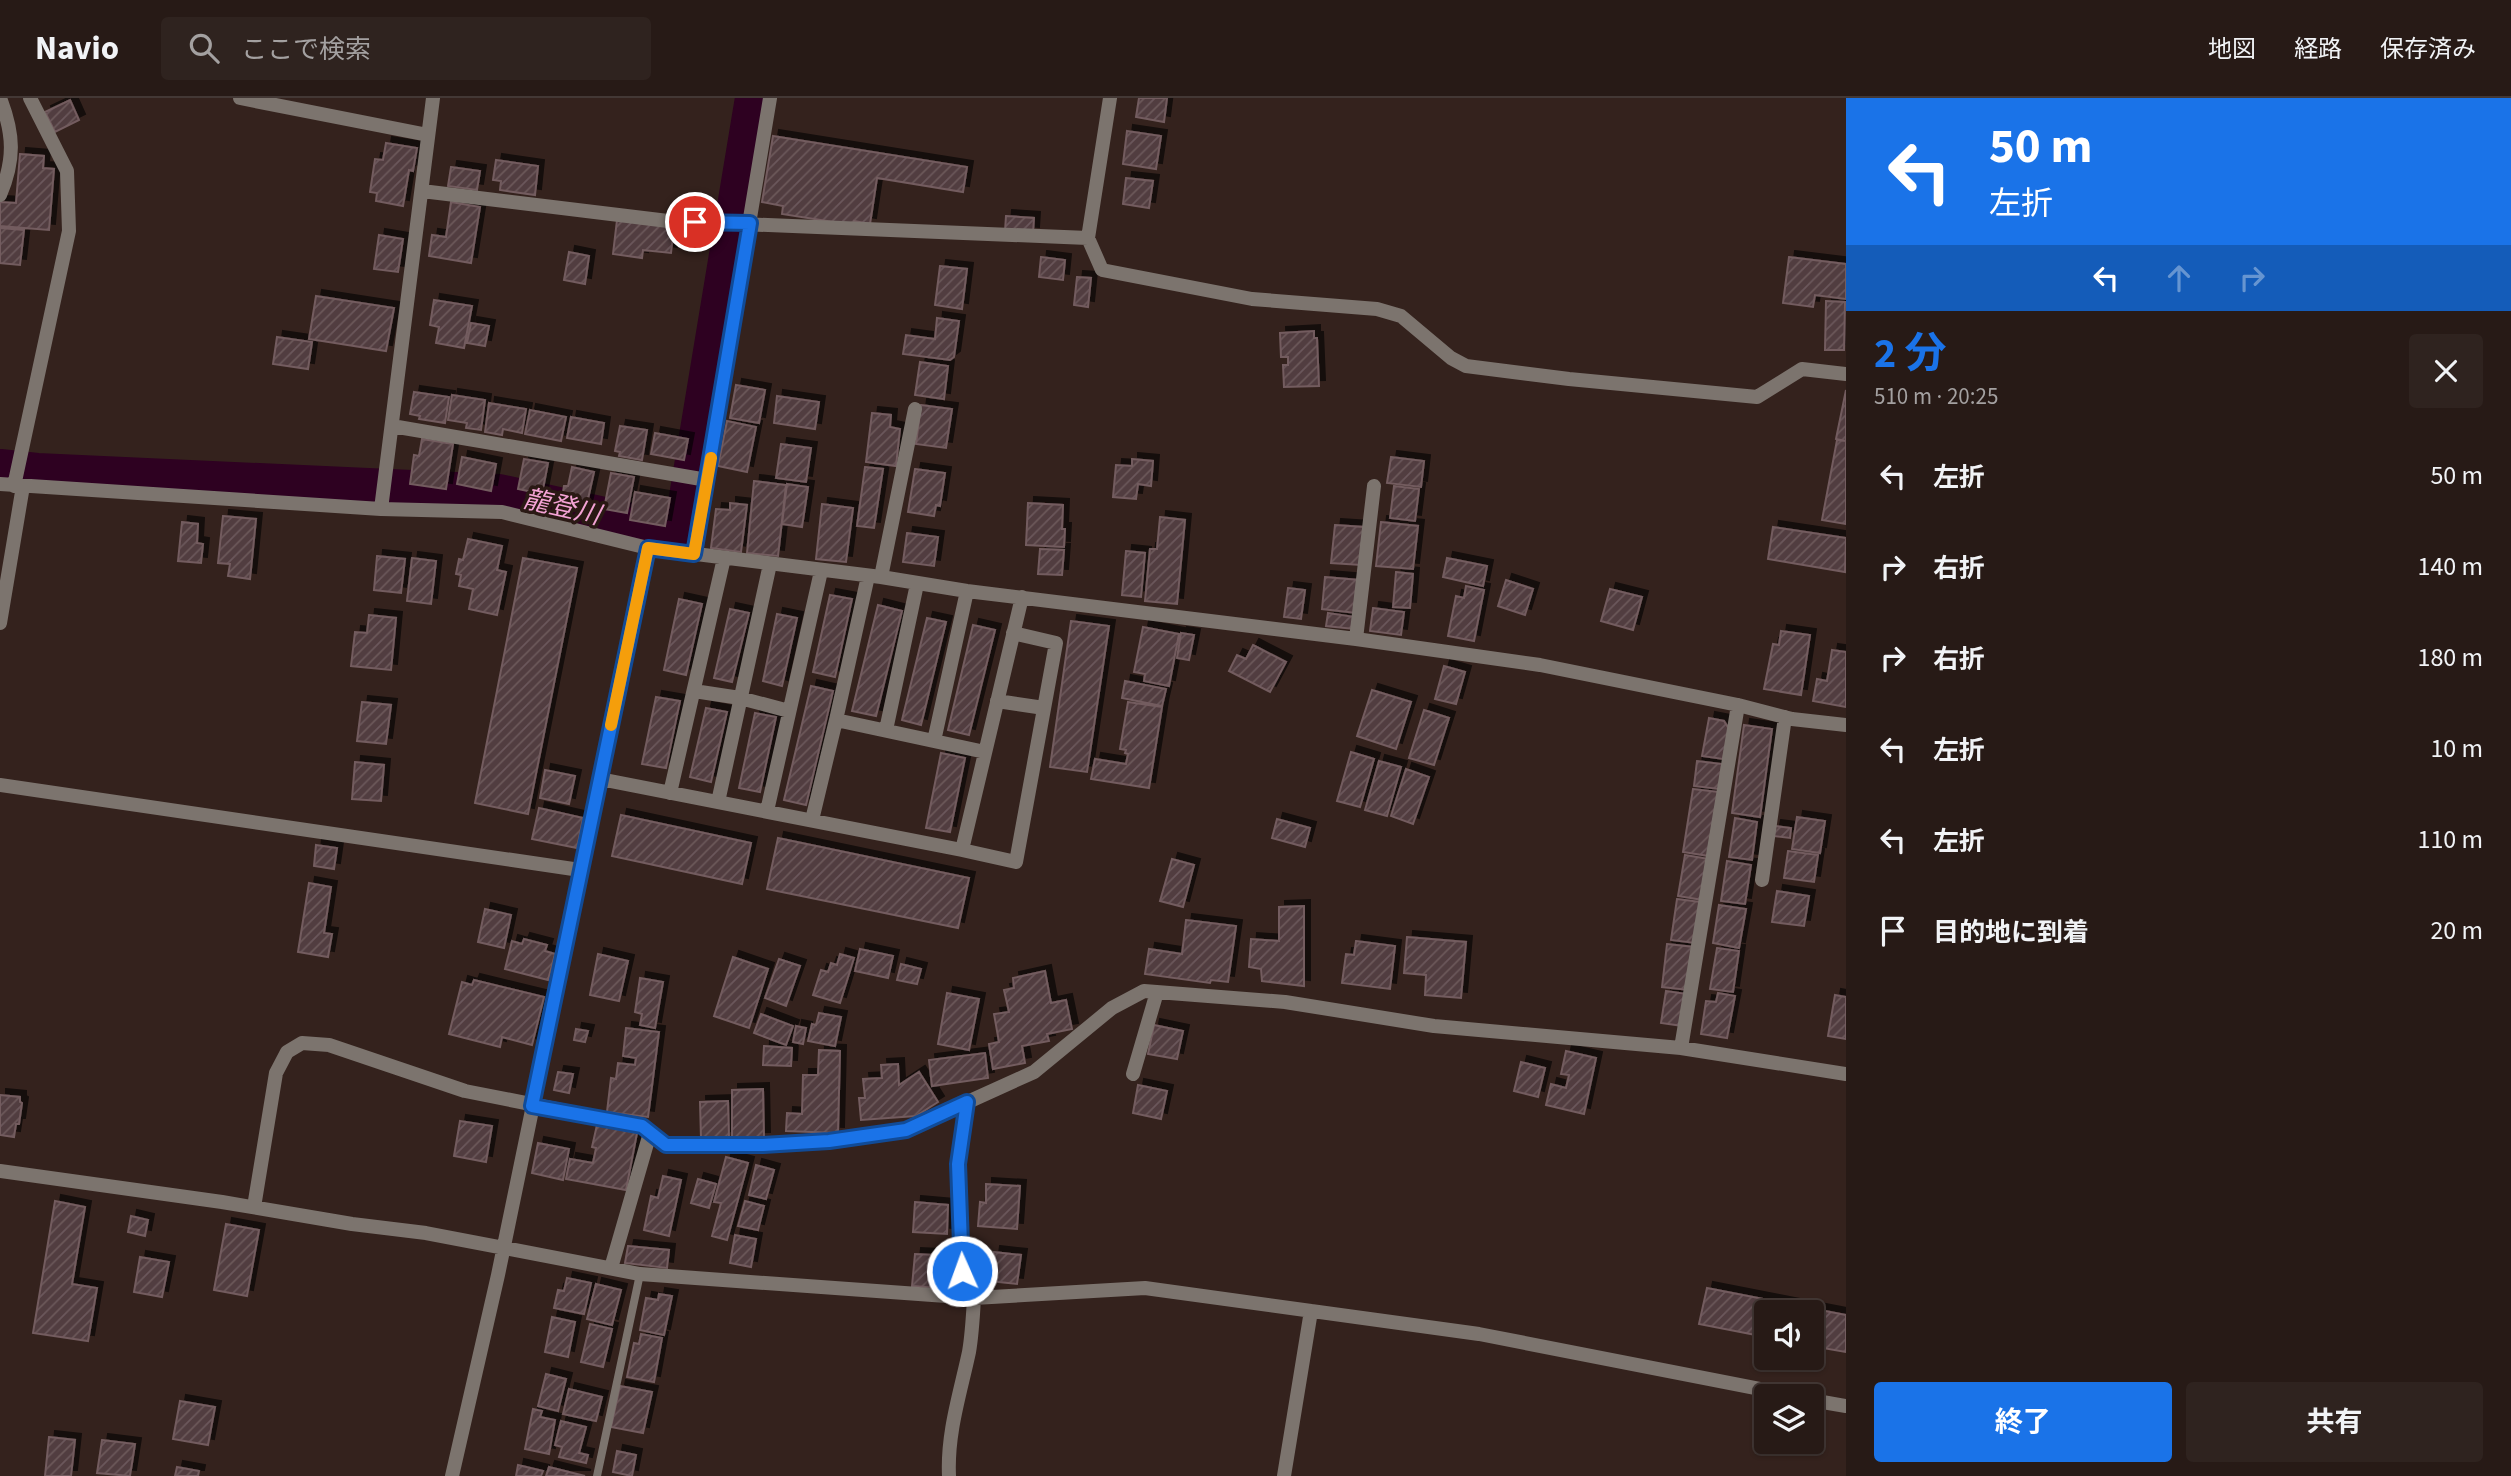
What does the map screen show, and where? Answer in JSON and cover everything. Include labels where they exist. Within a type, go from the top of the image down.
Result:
[{"type":"street","points":[[0,195],[10,171],[11,138],[1,98]]},
{"type":"street","points":[[0,623],[12,486],[69,231],[67,170],[30,98]]},
{"type":"street","points":[[240,98],[428,135]]},
{"type":"street","points":[[381,509],[433,98]]},
{"type":"street","points":[[694,554],[770,98]]},
{"type":"street","points":[[1110,98],[1088,238],[1102,270],[1252,299],[1377,309],[1401,316],[1451,358],[1466,366],[1757,397],[1802,369],[1846,374]]},
{"type":"street","points":[[422,191],[668,221],[1088,238]]},
{"type":"street","points":[[812,821],[915,409]]},
{"type":"street","points":[[392,426],[708,480]]},
{"type":"street","points":[[12,486],[381,509],[502,512],[648,548],[1540,665],[1785,717],[1846,725]]},
{"type":"street","points":[[1356,639],[1374,486]]},
{"type":"street","points":[[452,1476],[503,1246],[648,548]]},
{"type":"street","points":[[670,793],[724,558]]},
{"type":"street","points":[[718,802],[770,564]]},
{"type":"street","points":[[767,811],[821,571]]},
{"type":"street","points":[[886,730],[917,584]]},
{"type":"street","points":[[934,741],[967,591]]},
{"type":"street","points":[[962,850],[1022,597]]},
{"type":"street","points":[[600,779],[1016,862],[1056,643],[1013,633]]},
{"type":"street","points":[[694,691],[740,698],[789,711]]},
{"type":"street","points":[[997,701],[1044,708]]},
{"type":"street","points":[[1681,1048],[1738,705]]},
{"type":"street","points":[[1762,880],[1785,717]]},
{"type":"street","points":[[836,720],[985,751]]},
{"type":"street","points":[[0,785],[580,870]]},
{"type":"street","points":[[254,1207],[276,1073],[286,1052],[302,1043],[329,1045],[465,1091],[642,1126],[666,1145],[763,1145],[829,1141],[906,1130],[1034,1072],[1112,1008],[1144,990],[1285,1002],[1434,1026],[1681,1048],[1846,1074]]},
{"type":"street","points":[[1133,1074],[1157,992]]},
{"type":"street","points":[[949,1476],[948,1454],[953,1418],[969,1349],[958,1164],[967,1102]]},
{"type":"street","points":[[611,1268],[650,1133]]},
{"type":"street","points":[[0,1171],[503,1246],[640,1274],[968,1298],[1145,1288],[1479,1334],[1754,1388]]},
{"type":"street","points":[[1284,1476],[1311,1311]]},
{"type":"street","points":[[1824,1402],[1846,1406]]},
{"type":"lane","points":[[597,1476],[640,1274]]},
{"type":"building","points":[[1139,98],[1167,98],[1164,122],[1136,117]]},
{"type":"building","points":[[70,100],[79,120],[55,132],[45,112]]},
{"type":"building","points":[[1127,131],[1161,136],[1156,169],[1123,164]]},
{"type":"building","points":[[773,136],[967,167],[963,192],[877,178],[870,224],[854,221],[853,225],[782,214],[783,206],[762,202]]},
{"type":"building","points":[[386,143],[417,148],[413,171],[409,170],[403,206],[376,201],[377,193],[370,192],[375,159],[383,160]]},
{"type":"building","points":[[20,154],[44,156],[43,168],[54,169],[49,230],[0,226],[0,202],[16,203]]},
{"type":"building","points":[[496,160],[538,166],[535,195],[500,190],[501,181],[493,180]]},
{"type":"building","points":[[451,167],[480,171],[477,190],[448,186]]},
{"type":"building","points":[[1126,178],[1153,181],[1149,208],[1123,204]]},
{"type":"building","points":[[451,202],[480,207],[471,263],[429,256],[432,235],[446,237]]},
{"type":"building","points":[[1006,216],[1034,218],[1033,233],[1005,231]]},
{"type":"building","points":[[617,220],[674,227],[671,253],[643,250],[642,258],[613,254]]},
{"type":"building","points":[[0,228],[24,230],[20,265],[0,263]]},
{"type":"building","points":[[379,235],[403,239],[398,272],[374,269]]},
{"type":"building","points":[[569,252],[589,256],[585,284],[564,280]]},
{"type":"building","points":[[1041,257],[1065,260],[1063,280],[1039,277]]},
{"type":"building","points":[[1789,257],[1846,264],[1846,299],[1815,295],[1813,307],[1783,303]]},
{"type":"building","points":[[940,266],[967,269],[962,309],[935,305]]},
{"type":"building","points":[[1077,277],[1091,278],[1088,307],[1074,305]]},
{"type":"building","points":[[316,296],[394,308],[386,351],[309,339]]},
{"type":"building","points":[[434,300],[472,306],[464,348],[436,343],[439,327],[430,325]]},
{"type":"building","points":[[1826,301],[1845,302],[1844,350],[1825,350]]},
{"type":"building","points":[[937,318],[959,321],[954,357],[950,360],[903,354],[906,335],[935,339]]},
{"type":"building","points":[[471,323],[489,326],[485,346],[467,343]]},
{"type":"building","points":[[1314,331],[1314,338],[1317,338],[1319,386],[1284,387],[1283,365],[1288,365],[1288,357],[1281,357],[1280,333]]},
{"type":"building","points":[[277,337],[312,342],[308,369],[273,364]]},
{"type":"building","points":[[920,362],[948,366],[944,399],[915,395]]},
{"type":"building","points":[[736,385],[765,390],[759,423],[730,418]]},
{"type":"building","points":[[1846,390],[1846,441],[1836,439]]},
{"type":"building","points":[[414,392],[449,397],[445,423],[419,419],[420,416],[410,414]]},
{"type":"building","points":[[452,395],[485,400],[481,430],[466,428],[467,423],[448,420]]},
{"type":"building","points":[[777,396],[819,402],[815,429],[774,423]]},
{"type":"building","points":[[489,403],[526,409],[522,433],[503,429],[502,435],[485,432]]},
{"type":"building","points":[[921,405],[952,409],[946,448],[916,444]]},
{"type":"building","points":[[530,410],[566,417],[561,441],[525,434]]},
{"type":"building","points":[[872,413],[891,415],[890,427],[900,429],[896,466],[866,462]]},
{"type":"building","points":[[571,417],[604,423],[601,444],[567,438]]},
{"type":"building","points":[[727,421],[756,427],[747,472],[718,466]]},
{"type":"building","points":[[620,426],[647,430],[642,460],[619,456],[620,452],[615,451]]},
{"type":"building","points":[[655,433],[688,439],[684,460],[651,454]]},
{"type":"building","points":[[422,439],[453,444],[446,489],[410,484],[414,455],[419,456]]},
{"type":"building","points":[[1837,440],[1846,441],[1846,524],[1822,520]]},
{"type":"building","points":[[781,444],[811,448],[806,482],[776,478]]},
{"type":"building","points":[[462,457],[496,464],[491,491],[457,484]]},
{"type":"building","points":[[1391,457],[1424,461],[1421,487],[1387,483]]},
{"type":"building","points":[[524,459],[548,463],[542,494],[518,489]]},
{"type":"building","points":[[1132,459],[1153,461],[1151,486],[1138,484],[1136,499],[1113,497],[1116,465],[1132,466]]},
{"type":"building","points":[[572,467],[594,472],[586,508],[561,503]]},
{"type":"building","points":[[865,467],[883,469],[874,528],[857,526]]},
{"type":"building","points":[[915,469],[945,473],[940,506],[936,505],[934,516],[908,512]]},
{"type":"building","points":[[611,473],[634,477],[627,513],[604,509]]},
{"type":"building","points":[[754,481],[786,485],[778,556],[747,553]]},
{"type":"building","points":[[787,484],[808,487],[802,527],[782,524]]},
{"type":"building","points":[[1394,486],[1419,489],[1415,521],[1390,518]]},
{"type":"building","points":[[635,492],[670,498],[665,526],[630,520]]},
{"type":"building","points":[[730,503],[747,505],[741,552],[711,548],[716,509],[730,510]]},
{"type":"building","points":[[1028,503],[1063,505],[1064,547],[1026,545]]},
{"type":"building","points":[[822,504],[853,508],[846,562],[816,559]]},
{"type":"building","points":[[223,516],[256,519],[250,579],[228,576],[230,564],[218,563]]},
{"type":"building","points":[[1160,517],[1185,520],[1177,604],[1145,601],[1150,549],[1157,549]]},
{"type":"building","points":[[182,522],[198,524],[197,543],[203,544],[201,563],[178,561]]},
{"type":"building","points":[[1381,522],[1418,526],[1413,569],[1376,566]]},
{"type":"building","points":[[1335,525],[1364,527],[1361,565],[1331,563]]},
{"type":"building","points":[[1773,527],[1846,538],[1845,572],[1768,559]]},
{"type":"building","points":[[907,533],[938,537],[934,566],[903,562]]},
{"type":"building","points":[[468,539],[502,546],[497,570],[506,572],[497,615],[469,609],[473,589],[459,586],[461,575],[456,574]]},
{"type":"building","points":[[1040,549],[1064,550],[1062,575],[1038,574]]},
{"type":"building","points":[[1126,551],[1145,553],[1141,597],[1122,595]]},
{"type":"building","points":[[377,556],[405,559],[401,593],[374,590]]},
{"type":"building","points":[[412,558],[436,561],[431,604],[407,601]]},
{"type":"building","points":[[523,558],[577,568],[528,814],[475,803]]},
{"type":"building","points":[[1447,558],[1487,566],[1483,586],[1443,577]]},
{"type":"building","points":[[1396,572],[1413,574],[1410,608],[1393,607]]},
{"type":"building","points":[[1325,577],[1359,580],[1356,613],[1322,609]]},
{"type":"building","points":[[1506,580],[1533,589],[1525,615],[1498,606]]},
{"type":"building","points":[[1466,586],[1484,590],[1474,641],[1448,636],[1456,596],[1464,598]]},
{"type":"building","points":[[1288,588],[1305,590],[1301,619],[1284,617]]},
{"type":"building","points":[[1610,589],[1642,597],[1633,630],[1601,621]]},
{"type":"building","points":[[830,595],[852,599],[835,677],[813,672]]},
{"type":"building","points":[[679,599],[702,604],[686,675],[664,670]]},
{"type":"building","points":[[878,605],[902,611],[876,716],[852,711]]},
{"type":"building","points":[[1373,608],[1404,612],[1401,635],[1370,631]]},
{"type":"building","points":[[730,609],[749,613],[732,682],[714,678]]},
{"type":"building","points":[[1328,613],[1355,617],[1354,629],[1326,626]]},
{"type":"building","points":[[777,614],[797,618],[782,686],[763,681]]},
{"type":"building","points":[[369,615],[396,618],[391,670],[351,666],[355,632],[367,633]]},
{"type":"building","points":[[927,618],[946,622],[921,725],[902,720]]},
{"type":"building","points":[[1071,621],[1109,626],[1087,772],[1050,767]]},
{"type":"building","points":[[973,625],[995,630],[969,735],[948,730]]},
{"type":"building","points":[[1143,627],[1179,634],[1169,686],[1144,681],[1145,674],[1134,672]]},
{"type":"building","points":[[1781,631],[1810,635],[1801,695],[1764,689],[1773,644],[1779,645]]},
{"type":"building","points":[[1181,633],[1194,635],[1189,660],[1177,658]]},
{"type":"building","points":[[1253,645],[1286,662],[1270,692],[1229,671],[1237,655],[1246,659]]},
{"type":"building","points":[[1832,650],[1846,652],[1846,707],[1813,701],[1817,679],[1827,681]]},
{"type":"building","points":[[1444,666],[1465,672],[1456,704],[1435,699]]},
{"type":"building","points":[[1125,681],[1166,689],[1162,706],[1122,698]]},
{"type":"building","points":[[811,686],[833,691],[806,805],[784,800]]},
{"type":"building","points":[[1372,690],[1411,702],[1396,749],[1357,736]]},
{"type":"building","points":[[656,697],[680,701],[666,768],[642,764]]},
{"type":"building","points":[[362,702],[391,705],[386,744],[357,741]]},
{"type":"building","points":[[1128,702],[1162,707],[1149,788],[1091,779],[1095,759],[1126,764],[1128,754],[1125,753],[1126,750],[1120,749]]},
{"type":"building","points":[[706,708],[727,712],[711,782],[690,777]]},
{"type":"building","points":[[1424,710],[1449,718],[1434,765],[1409,758]]},
{"type":"building","points":[[755,713],[776,717],[760,792],[739,788]]},
{"type":"building","points":[[1709,718],[1724,721],[1729,729],[1723,759],[1702,756]]},
{"type":"building","points":[[1744,725],[1772,729],[1760,817],[1732,813]]},
{"type":"building","points":[[1351,752],[1374,759],[1360,807],[1337,801]]},
{"type":"building","points":[[941,753],[965,758],[950,832],[926,828]]},
{"type":"building","points":[[1379,761],[1401,767],[1387,816],[1365,810]]},
{"type":"building","points":[[1697,761],[1722,764],[1719,789],[1694,786]]},
{"type":"building","points":[[355,762],[384,765],[381,801],[352,799]]},
{"type":"building","points":[[1406,769],[1429,777],[1413,824],[1391,816]]},
{"type":"building","points":[[545,770],[575,776],[569,804],[540,798]]},
{"type":"building","points":[[1693,789],[1719,792],[1709,856],[1683,852]]},
{"type":"building","points":[[539,808],[583,818],[577,848],[532,839]]},
{"type":"building","points":[[621,815],[751,843],[742,884],[612,856]]},
{"type":"building","points":[[1797,817],[1825,821],[1820,853],[1792,849]]},
{"type":"building","points":[[1735,818],[1757,822],[1752,860],[1729,857]]},
{"type":"building","points":[[1277,819],[1310,828],[1305,847],[1272,838]]},
{"type":"building","points":[[1775,826],[1791,828],[1790,838],[1773,836]]},
{"type":"building","points":[[778,838],[969,878],[958,928],[767,889]]},
{"type":"building","points":[[316,845],[337,848],[334,869],[314,866]]},
{"type":"building","points":[[1788,851],[1818,855],[1814,882],[1784,878]]},
{"type":"building","points":[[1685,855],[1709,859],[1703,900],[1678,896]]},
{"type":"building","points":[[1172,859],[1194,865],[1183,907],[1160,901]]},
{"type":"building","points":[[1727,861],[1751,865],[1745,904],[1721,901]]},
{"type":"building","points":[[309,883],[331,887],[324,933],[332,934],[328,957],[298,952]]},
{"type":"building","points":[[1777,891],[1809,896],[1804,926],[1772,922]]},
{"type":"building","points":[[1677,899],[1701,902],[1695,943],[1671,940]]},
{"type":"building","points":[[1719,905],[1746,909],[1739,948],[1713,943]]},
{"type":"building","points":[[1304,906],[1304,986],[1262,981],[1261,969],[1249,967],[1251,939],[1279,941],[1279,907]]},
{"type":"building","points":[[485,909],[511,915],[504,948],[478,942]]},
{"type":"building","points":[[1186,920],[1236,926],[1228,982],[1211,980],[1210,983],[1145,974],[1149,949],[1182,954]]},
{"type":"building","points":[[1407,937],[1466,942],[1461,998],[1425,995],[1426,975],[1404,973]]},
{"type":"building","points":[[524,939],[547,945],[545,951],[555,954],[548,980],[505,969],[512,941],[522,944]]},
{"type":"building","points":[[1356,941],[1395,946],[1390,989],[1342,983],[1346,954],[1354,955]]},
{"type":"building","points":[[1667,944],[1694,947],[1689,990],[1662,987]]},
{"type":"building","points":[[1717,948],[1739,951],[1733,992],[1710,989]]},
{"type":"building","points":[[860,949],[893,956],[888,978],[855,971]]},
{"type":"building","points":[[598,954],[628,961],[619,1001],[590,995]]},
{"type":"building","points":[[840,954],[854,958],[840,1003],[813,995],[821,970],[828,972],[831,963],[837,965]]},
{"type":"building","points":[[733,957],[768,969],[749,1028],[714,1016]]},
{"type":"building","points":[[779,959],[800,966],[786,1006],[765,998]]},
{"type":"building","points":[[901,964],[921,969],[917,984],[897,980]]},
{"type":"building","points":[[1045,971],[1051,1003],[1066,1000],[1072,1029],[1047,1034],[1049,1041],[1022,1046],[1025,1063],[993,1069],[989,1044],[999,1042],[994,1014],[1009,1012],[1004,990],[1014,988],[1013,978]]},
{"type":"building","points":[[640,978],[663,982],[655,1028],[640,1025],[642,1014],[635,1012]]},
{"type":"building","points":[[474,980],[544,997],[532,1045],[502,1037],[500,1047],[449,1034],[462,982],[472,985]]},
{"type":"building","points":[[1666,991],[1687,994],[1683,1026],[1661,1023]]},
{"type":"building","points":[[947,993],[979,999],[969,1050],[938,1044]]},
{"type":"building","points":[[1718,993],[1735,996],[1727,1038],[1701,1034],[1706,1001],[1716,1002]]},
{"type":"building","points":[[1835,995],[1846,997],[1846,1039],[1828,1036]]},
{"type":"building","points":[[819,1013],[841,1017],[835,1046],[808,1041],[812,1024],[816,1025]]},
{"type":"building","points":[[761,1014],[793,1026],[786,1045],[754,1033]]},
{"type":"building","points":[[1154,1025],[1183,1031],[1177,1059],[1148,1054]]},
{"type":"building","points":[[796,1026],[806,1028],[803,1044],[793,1042]]},
{"type":"building","points":[[626,1028],[659,1032],[648,1117],[607,1112],[611,1078],[616,1079],[618,1063],[635,1065],[636,1058],[623,1056]]},
{"type":"building","points":[[576,1029],[588,1031],[585,1042],[574,1040]]},
{"type":"building","points":[[764,1046],[792,1048],[791,1066],[763,1065]]},
{"type":"building","points":[[819,1050],[840,1051],[838,1133],[786,1131],[787,1113],[802,1114],[803,1075],[818,1075]]},
{"type":"building","points":[[1566,1051],[1596,1058],[1584,1114],[1546,1105],[1551,1084],[1566,1088],[1569,1075],[1561,1074]]},
{"type":"building","points":[[985,1053],[988,1078],[932,1086],[929,1060]]},
{"type":"building","points":[[1521,1062],[1545,1068],[1538,1097],[1514,1091]]},
{"type":"building","points":[[898,1064],[899,1085],[919,1072],[938,1102],[916,1116],[861,1120],[859,1098],[865,1098],[863,1079],[882,1078],[881,1065]]},
{"type":"building","points":[[558,1072],[573,1074],[569,1093],[554,1090]]},
{"type":"building","points":[[1138,1085],[1167,1091],[1161,1119],[1133,1113]]},
{"type":"building","points":[[763,1089],[764,1138],[732,1139],[732,1090]]},
{"type":"building","points":[[0,1095],[20,1097],[22,1103],[14,1137],[0,1135]]},
{"type":"building","points":[[728,1101],[729,1137],[701,1138],[700,1102]]},
{"type":"building","points":[[460,1121],[492,1126],[486,1162],[454,1156]]},
{"type":"building","points":[[597,1125],[637,1133],[626,1190],[566,1179],[570,1159],[593,1163],[596,1148],[592,1147]]},
{"type":"building","points":[[538,1143],[569,1149],[563,1180],[532,1173]]},
{"type":"building","points":[[726,1157],[748,1163],[727,1240],[712,1236],[721,1203],[714,1202]]},
{"type":"building","points":[[756,1165],[774,1170],[766,1199],[749,1195]]},
{"type":"building","points":[[663,1176],[681,1180],[669,1236],[644,1230],[651,1196],[658,1198]]},
{"type":"building","points":[[698,1179],[716,1184],[709,1208],[691,1203]]},
{"type":"building","points":[[986,1184],[1020,1186],[1017,1229],[978,1226],[980,1202],[986,1203]]},
{"type":"building","points":[[55,1201],[85,1207],[72,1284],[97,1288],[88,1341],[33,1333]]},
{"type":"building","points":[[745,1201],[764,1206],[758,1230],[738,1226]]},
{"type":"building","points":[[915,1202],[948,1205],[947,1234],[913,1232]]},
{"type":"building","points":[[131,1216],[148,1220],[145,1236],[128,1232]]},
{"type":"building","points":[[226,1224],[259,1230],[247,1296],[214,1290]]},
{"type":"building","points":[[735,1235],[756,1239],[751,1267],[730,1263]]},
{"type":"building","points":[[628,1246],[669,1250],[667,1268],[625,1263]]},
{"type":"building","points":[[936,1250],[957,1252],[954,1289],[912,1286],[915,1254],[935,1255]]},
{"type":"building","points":[[994,1252],[1021,1255],[1017,1284],[990,1281]]},
{"type":"building","points":[[140,1257],[169,1262],[162,1297],[134,1292]]},
{"type":"building","points":[[567,1278],[591,1283],[584,1314],[554,1308],[558,1290],[564,1291]]},
{"type":"building","points":[[596,1284],[621,1290],[612,1325],[587,1319]]},
{"type":"building","points":[[1707,1288],[1769,1300],[1754,1300],[1754,1335],[1699,1324]]},
{"type":"building","points":[[659,1294],[672,1296],[664,1335],[640,1330],[646,1298],[658,1300]]},
{"type":"building","points":[[1824,1311],[1846,1315],[1846,1352],[1824,1348]]},
{"type":"building","points":[[552,1317],[575,1322],[568,1357],[545,1352]]},
{"type":"building","points":[[590,1324],[612,1329],[603,1367],[581,1362]]},
{"type":"building","points":[[641,1334],[662,1338],[654,1382],[627,1377],[634,1343],[639,1344]]},
{"type":"building","points":[[546,1374],[566,1379],[558,1411],[538,1406]]},
{"type":"building","points":[[620,1386],[652,1392],[643,1433],[611,1427]]},
{"type":"building","points":[[569,1389],[602,1397],[596,1421],[563,1414]]},
{"type":"building","points":[[180,1401],[215,1407],[208,1445],[173,1439]]},
{"type":"building","points":[[533,1409],[542,1411],[540,1417],[555,1420],[549,1454],[525,1449]]},
{"type":"building","points":[[561,1421],[586,1427],[579,1453],[588,1455],[586,1463],[559,1457],[562,1447],[555,1445]]},
{"type":"building","points":[[49,1437],[75,1440],[71,1476],[45,1476]]},
{"type":"building","points":[[102,1440],[135,1444],[130,1476],[97,1473]]},
{"type":"building","points":[[617,1451],[636,1455],[632,1476],[613,1472]]},
{"type":"building","points":[[518,1465],[543,1471],[541,1476],[516,1476]]},
{"type":"building","points":[[177,1467],[199,1471],[198,1476],[175,1476]]},
{"type":"building","points":[[549,1467],[585,1476],[546,1476]]},
{"type":"waterway","name":"龍登川","points":[[0,468],[37,472],[499,493],[682,533],[754,98]]},
{"type":"slow traffic","points":[[611,725],[648,548],[694,554],[711,458]]},
{"type":"route","points":[[695,222],[750,223],[708,480],[694,554],[648,548],[532,1106],[642,1126],[666,1145],[763,1145],[829,1141],[906,1130],[967,1102],[958,1164],[962,1271]]}]
